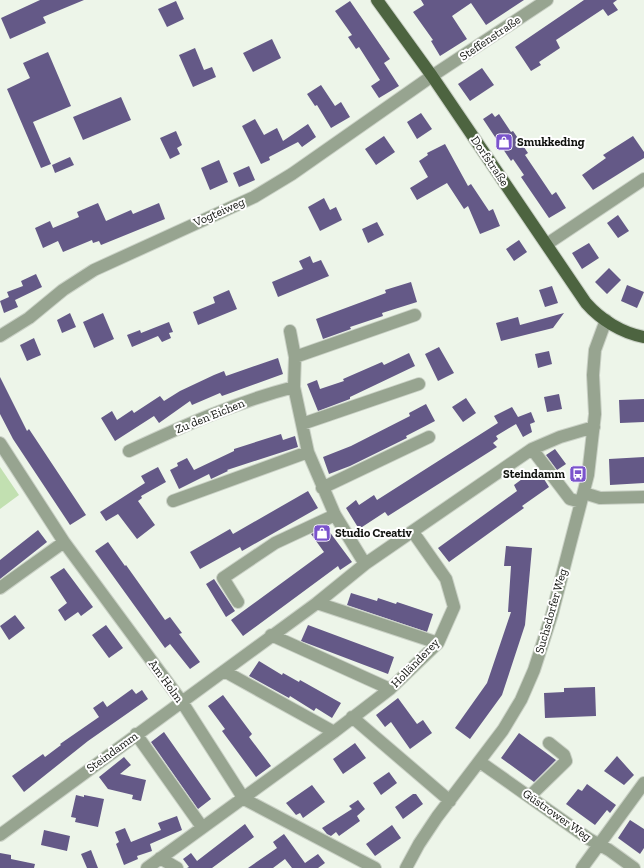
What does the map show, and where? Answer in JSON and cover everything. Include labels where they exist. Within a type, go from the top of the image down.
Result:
[{"type":"main road","name":"Dorfstraße","points":[[377,0],[432,76],[586,303],[617,327],[644,337]]},
{"type":"street","name":"Steffenstraße","points":[[432,76],[547,0]]},
{"type":"street","name":"Vogteiweg","points":[[0,336],[29,318],[63,290],[94,270],[254,197],[292,174],[432,76]]},
{"type":"street","points":[[547,244],[644,179]]},
{"type":"street","points":[[294,357],[415,315]]},
{"type":"street","name":"Suchsdorfer Weg","points":[[406,868],[419,844],[480,762],[521,700],[534,670],[552,614],[588,475],[595,414],[593,375],[595,350],[606,320]]},
{"type":"street","points":[[290,331],[294,357],[294,387],[308,452],[322,488],[335,515],[365,564]]},
{"type":"street","points":[[302,424],[419,384]]},
{"type":"street","name":"Zu den Eichen","points":[[129,452],[191,422],[257,397],[294,387]]},
{"type":"street","name":"Steindamm","points":[[0,835],[271,635],[317,603],[365,564],[532,449],[560,437],[594,427]]},
{"type":"street","points":[[322,488],[429,437]]},
{"type":"street","name":"Am Holm","points":[[0,443],[64,542],[182,702],[244,799],[375,868]]},
{"type":"street","points":[[532,449],[570,499],[582,497],[644,497]]},
{"type":"street","points":[[173,501],[308,452]]},
{"type":"street","points":[[238,602],[223,578],[275,543],[335,515]]},
{"type":"street","name":"Holländerey","points":[[147,868],[202,827],[244,799],[390,689],[438,642],[454,607],[446,580],[413,532]]},
{"type":"street","points":[[0,588],[64,542]]},
{"type":"street","points":[[317,603],[438,642]]},
{"type":"street","points":[[271,635],[390,689]]},
{"type":"street","points":[[224,671],[334,732]]},
{"type":"street","points":[[352,717],[450,801]]},
{"type":"street","points":[[136,734],[202,827]]},
{"type":"street","points":[[530,796],[566,761],[564,755],[549,743]]},
{"type":"street","name":"Güstrower Weg","points":[[480,762],[634,868]]},
{"type":"street","points":[[582,868],[644,783]]},
{"type":"street","points":[[160,858],[177,868]]},
{"type":"green space","points":[[0,467],[19,495],[0,509]]},
{"type":"building","points":[[40,0],[84,0],[43,17],[46,23],[10,39],[1,18]]},
{"type":"building","points":[[421,0],[524,0],[486,25],[471,3],[452,16],[467,39],[440,56],[431,41],[433,40],[413,12],[424,5]]},
{"type":"building","points":[[584,0],[617,0],[613,3],[618,10],[608,16],[603,9],[556,40],[560,48],[539,62],[541,65],[531,71],[515,47]]},
{"type":"building","points":[[176,1],[184,19],[167,27],[158,9]]},
{"type":"building","points":[[350,1],[390,59],[384,63],[399,86],[379,98],[371,86],[380,80],[359,47],[356,49],[348,37],[352,35],[335,11]]},
{"type":"building","points":[[272,39],[281,58],[253,72],[243,53]]},
{"type":"building","points":[[195,48],[204,70],[212,67],[216,77],[193,87],[179,55]]},
{"type":"building","points":[[48,52],[71,106],[33,122],[51,164],[41,168],[7,89],[30,78],[23,63]]},
{"type":"building","points":[[482,68],[494,85],[470,101],[458,84]]},
{"type":"building","points":[[321,85],[335,106],[341,102],[350,117],[331,128],[317,105],[315,106],[307,94]]},
{"type":"building","points":[[121,97],[131,120],[83,140],[73,117]]},
{"type":"building","points":[[421,113],[432,129],[417,139],[407,122]]},
{"type":"building","points":[[492,113],[495,117],[499,114],[511,132],[513,131],[528,153],[525,155],[552,195],[556,192],[566,208],[549,218],[521,177],[524,175],[513,159],[511,161],[483,119]]},
{"type":"building","points":[[255,119],[264,135],[277,128],[283,141],[308,124],[316,137],[302,147],[298,142],[269,157],[270,160],[261,164],[242,126]]},
{"type":"building","points":[[176,131],[182,145],[177,148],[180,154],[170,159],[160,138]]},
{"type":"building","points":[[384,136],[395,152],[376,165],[365,149]]},
{"type":"building","points":[[633,136],[644,152],[644,158],[593,190],[582,175],[606,158],[603,155]]},
{"type":"building","points":[[445,144],[468,186],[471,184],[489,211],[493,209],[500,226],[480,234],[468,206],[464,209],[447,183],[417,200],[410,188],[428,177],[419,161],[428,155],[427,153]]},
{"type":"building","points":[[70,157],[74,165],[55,173],[52,165]]},
{"type":"building","points":[[219,160],[228,182],[210,190],[201,168]]},
{"type":"building","points":[[249,166],[255,180],[239,187],[233,173]]},
{"type":"building","points":[[324,198],[330,210],[336,207],[342,220],[320,231],[308,207]]},
{"type":"building","points":[[98,203],[106,221],[131,210],[133,214],[159,203],[165,219],[101,245],[99,241],[93,243],[92,240],[63,252],[58,241],[43,248],[35,228],[50,221],[53,228],[79,217],[77,212]]},
{"type":"building","points":[[618,215],[629,231],[618,238],[607,223]]},
{"type":"building","points":[[377,222],[384,235],[368,243],[362,229]]},
{"type":"building","points":[[519,240],[527,252],[514,261],[506,249]]},
{"type":"building","points":[[589,243],[599,258],[582,269],[572,253]]},
{"type":"building","points":[[310,256],[313,263],[321,260],[329,276],[278,297],[272,282],[303,269],[299,261]]},
{"type":"building","points":[[609,268],[621,280],[607,294],[595,282]]},
{"type":"building","points":[[36,274],[42,287],[15,300],[18,307],[4,313],[0,301],[9,297],[7,292],[23,286],[21,281]]},
{"type":"building","points":[[411,282],[417,302],[382,313],[383,316],[350,327],[351,329],[323,339],[316,319],[386,293],[385,290]]},
{"type":"building","points":[[627,285],[644,292],[637,308],[621,301]]},
{"type":"building","points":[[552,286],[558,303],[545,307],[539,290]]},
{"type":"building","points":[[229,290],[237,309],[198,325],[193,312],[215,303],[213,297]]},
{"type":"building","points":[[70,313],[76,327],[62,333],[57,320]]},
{"type":"building","points":[[103,313],[114,339],[94,348],[83,322]]},
{"type":"building","points":[[564,313],[553,328],[501,341],[496,323],[518,317],[520,325]]},
{"type":"building","points":[[169,322],[173,332],[169,333],[171,338],[162,342],[158,336],[132,347],[127,335],[140,330],[141,333]]},
{"type":"building","points":[[34,338],[41,355],[27,361],[20,345]]},
{"type":"building","points":[[439,347],[454,373],[438,381],[425,354]]},
{"type":"building","points":[[549,351],[552,364],[538,368],[535,354]]},
{"type":"building","points":[[409,353],[415,366],[350,397],[350,399],[318,411],[307,384],[317,380],[320,389],[344,381],[343,379],[382,362],[384,365]]},
{"type":"building","points":[[278,358],[283,374],[222,396],[220,393],[192,405],[190,401],[159,423],[154,416],[115,441],[101,418],[112,411],[117,420],[132,410],[134,413],[160,396],[164,401],[180,391],[224,371],[226,376]]},
{"type":"building","points":[[0,377],[27,431],[29,429],[86,515],[70,525],[13,439],[0,414]]},
{"type":"building","points":[[559,394],[562,409],[547,412],[544,397]]},
{"type":"building","points":[[466,398],[476,413],[463,422],[452,407]]},
{"type":"building","points":[[644,399],[644,422],[620,423],[619,400]]},
{"type":"building","points":[[426,404],[435,421],[406,436],[407,438],[350,466],[329,474],[323,457],[351,446],[410,416],[409,413]]},
{"type":"building","points":[[512,407],[518,417],[531,412],[535,422],[530,424],[532,432],[523,437],[516,424],[496,436],[498,439],[493,443],[497,447],[388,516],[385,512],[359,529],[346,508],[356,500],[359,505],[374,495],[377,500],[498,423],[494,416]]},
{"type":"building","points":[[281,434],[283,440],[295,436],[298,447],[227,470],[228,471],[211,479],[209,474],[179,489],[170,470],[178,466],[177,463],[187,458],[194,470],[234,451],[234,449]]},
{"type":"building","points":[[555,449],[566,464],[557,470],[546,455]]},
{"type":"building","points":[[644,457],[644,483],[610,485],[609,459]]},
{"type":"building","points":[[158,467],[166,482],[141,496],[142,498],[138,501],[155,525],[137,539],[118,514],[106,521],[100,512],[145,483],[141,476]]},
{"type":"building","points":[[537,468],[549,487],[522,506],[524,508],[449,562],[438,548],[517,491],[514,485]]},
{"type":"building","points":[[308,491],[318,508],[242,551],[240,547],[200,569],[190,552],[230,529],[233,534]]},
{"type":"building","points":[[326,527],[352,562],[340,570],[338,566],[243,636],[231,620],[324,552],[311,534]]},
{"type":"building","points":[[38,530],[47,542],[0,579],[0,560]]},
{"type":"building","points":[[108,542],[165,620],[170,617],[182,633],[179,634],[200,662],[190,669],[170,644],[165,648],[95,551]]},
{"type":"building","points":[[506,546],[532,548],[525,625],[502,695],[470,739],[455,728],[487,683],[511,612],[508,612],[511,566],[504,566]]},
{"type":"building","points":[[64,568],[93,607],[81,616],[78,612],[65,621],[58,610],[67,603],[50,577]]},
{"type":"building","points":[[214,579],[235,611],[226,617],[206,584]]},
{"type":"building","points":[[351,593],[377,601],[378,598],[396,604],[397,602],[433,614],[427,632],[347,605]]},
{"type":"building","points":[[15,615],[25,628],[9,640],[0,626]]},
{"type":"building","points":[[106,625],[123,648],[109,658],[92,635]]},
{"type":"building","points":[[308,625],[394,657],[388,674],[301,641]]},
{"type":"building","points":[[259,661],[282,675],[283,673],[299,682],[300,680],[341,703],[332,718],[316,708],[314,711],[290,696],[289,698],[249,676]]},
{"type":"building","points":[[595,687],[596,716],[545,718],[544,693],[564,692],[564,688]]},
{"type":"building","points":[[132,689],[136,694],[142,690],[148,699],[88,741],[24,792],[12,776],[43,754],[45,757],[61,745],[60,744],[99,717],[93,708],[103,701],[107,707]]},
{"type":"building","points":[[223,695],[252,734],[249,737],[271,766],[256,777],[222,731],[225,729],[208,706]]},
{"type":"building","points":[[398,698],[417,724],[423,720],[432,733],[410,749],[391,722],[385,727],[376,715]]},
{"type":"building","points":[[164,732],[211,799],[198,809],[151,742]]},
{"type":"building","points":[[519,733],[556,760],[534,782],[501,758]]},
{"type":"building","points":[[355,743],[366,758],[343,774],[333,759]]},
{"type":"building","points":[[617,756],[634,775],[624,785],[604,771]]},
{"type":"building","points":[[124,757],[131,765],[120,774],[146,780],[141,801],[132,799],[133,795],[108,789],[99,777]]},
{"type":"building","points":[[389,772],[397,783],[381,795],[373,783]]},
{"type":"building","points":[[587,784],[616,805],[610,813],[607,810],[595,825],[566,804],[578,789],[582,791]]},
{"type":"building","points":[[312,785],[325,802],[303,818],[300,813],[296,815],[286,803]]},
{"type":"building","points":[[413,794],[416,794],[423,804],[403,819],[395,807]]},
{"type":"building","points":[[76,795],[104,799],[98,827],[75,822],[76,818],[71,817]]},
{"type":"building","points":[[358,800],[365,809],[357,816],[360,821],[339,836],[336,832],[331,836],[327,834],[322,828],[352,809],[349,806]]},
{"type":"building","points":[[177,816],[182,830],[150,844],[152,851],[137,856],[138,859],[124,865],[116,844],[119,842],[115,832],[125,828],[131,842],[161,830],[158,823]]},
{"type":"building","points":[[630,820],[644,829],[644,848],[640,854],[618,838]]},
{"type":"building","points":[[245,824],[254,837],[212,868],[187,868],[189,867],[183,859],[191,853],[197,861]]},
{"type":"building","points":[[392,825],[401,838],[375,856],[366,844]]},
{"type":"building","points":[[44,830],[70,836],[67,851],[41,845]]},
{"type":"building","points":[[284,834],[305,863],[318,854],[325,863],[318,868],[292,868],[285,859],[273,868],[248,868],[277,848],[273,842]]},
{"type":"building","points":[[91,850],[98,868],[87,868],[81,854]]},
{"type":"building","points":[[0,853],[11,855],[11,859],[35,864],[34,868],[0,868]]},
{"type":"place","name":"Smukkeding","points":[[504,142]]},
{"type":"place","name":"Steindamm","points":[[578,474]]},
{"type":"place","name":"Studio Creativ","points":[[322,533]]}]
